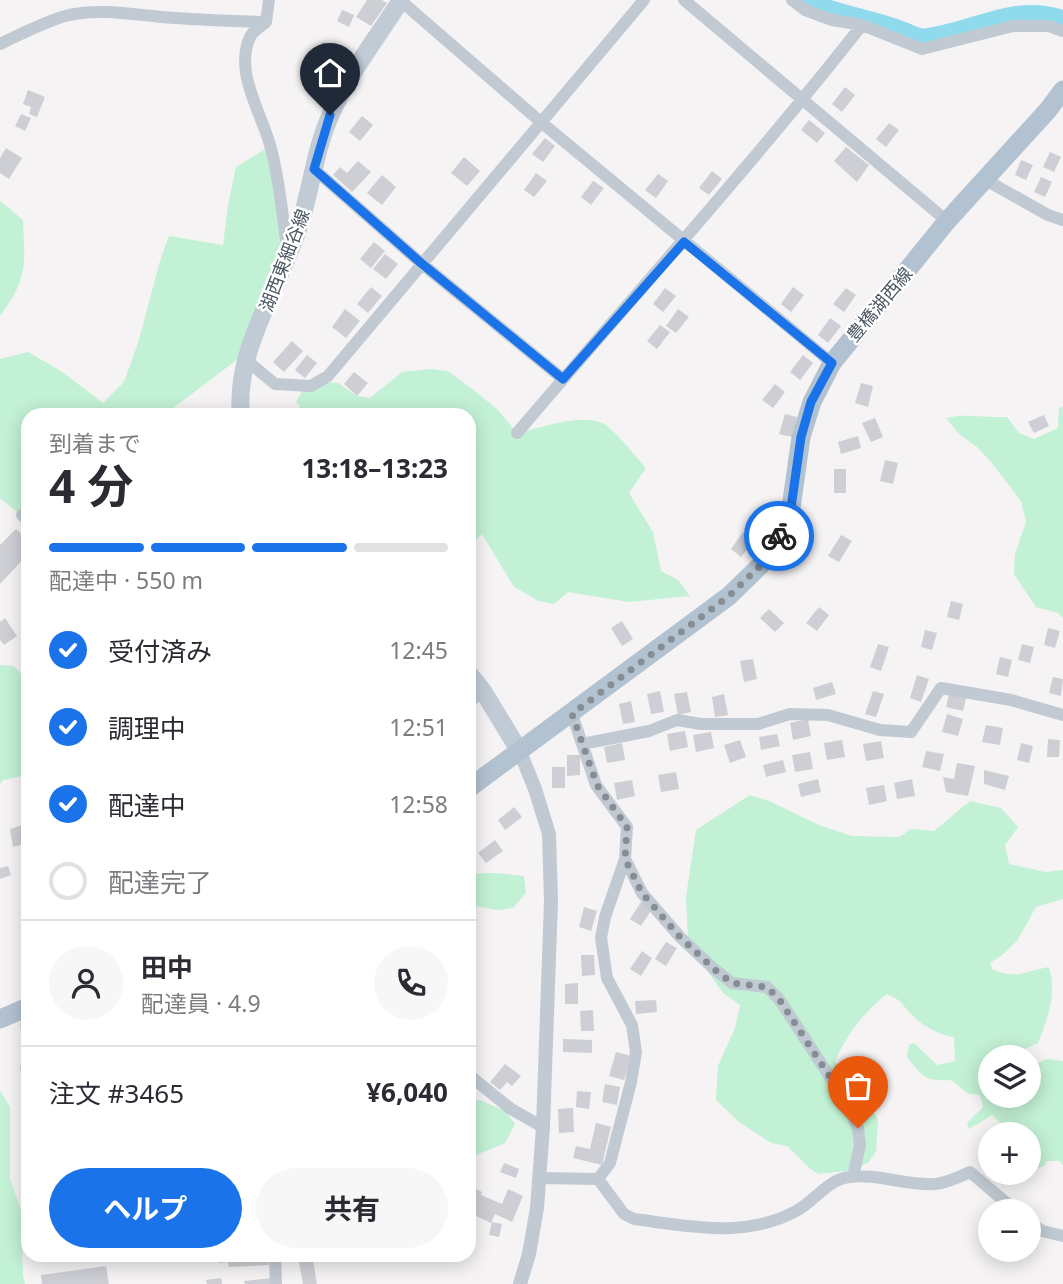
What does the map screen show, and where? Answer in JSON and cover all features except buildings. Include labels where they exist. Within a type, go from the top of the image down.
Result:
[{"type":"main road","name":"湖西東細谷線","points":[[241,408],[240,384],[246,360],[289,256],[330,115],[348,78],[401,0]]},
{"type":"main road","name":"豊橋湖西線","points":[[476,783],[729,596],[768,558],[790,515],[801,437],[811,402],[832,363],[947,221],[1063,90]]},
{"type":"main road","points":[[476,696],[520,752]]},
{"type":"main road","points":[[0,1020],[21,1010]]},
{"type":"street","points":[[269,0],[266,22],[251,34],[246,50],[246,69],[270,146],[289,256]]},
{"type":"street","points":[[401,0],[542,123],[832,363]]},
{"type":"street","points":[[246,360],[275,384],[311,386],[328,376],[644,0]]},
{"type":"street","points":[[684,0],[947,221]]},
{"type":"street","points":[[792,0],[805,10],[832,20],[862,25],[922,49],[1013,26],[1049,26],[1063,31]]},
{"type":"street","points":[[0,44],[66,16],[96,12],[212,21],[266,22]]},
{"type":"street","points":[[517,433],[684,242],[803,101],[862,25]]},
{"type":"street","points":[[314,169],[421,263],[563,379]]},
{"type":"street","points":[[984,179],[1048,215],[1063,220]]},
{"type":"street","points":[[582,744],[649,731],[677,720],[701,724],[758,724],[790,714],[828,715],[880,730],[911,732],[941,688],[1011,700],[1063,715]]},
{"type":"street","points":[[572,714],[597,785],[627,827],[625,859],[605,917],[601,938],[607,978],[632,1024],[636,1052],[610,1163],[598,1179]]},
{"type":"street","points":[[520,752],[535,789],[548,834],[551,901],[539,1178],[533,1231],[520,1284]]},
{"type":"street","points":[[625,859],[642,893],[680,937],[714,969],[732,983],[767,987],[779,999],[845,1100],[858,1128],[860,1145],[853,1177]]},
{"type":"street","points":[[476,1081],[511,1109],[543,1127]]},
{"type":"street","points":[[598,1179],[624,1214],[634,1219],[731,1229],[752,1227],[796,1211],[835,1180],[853,1177],[934,1184],[970,1172],[1002,1199]]},
{"type":"street","points":[[539,1178],[598,1179]]},
{"type":"street","points":[[1041,1230],[1063,1236]]},
{"type":"street","points":[[275,1262],[276,1284]]},
{"type":"green space","points":[[270,146],[289,256],[251,349],[173,408],[21,408],[21,515],[0,498],[0,359],[28,352],[61,371],[103,403],[124,382],[169,236],[223,245],[236,167]]},
{"type":"green space","points":[[0,201],[23,220],[24,260],[16,292],[0,316]]},
{"type":"green space","points":[[430,369],[448,371],[498,410],[517,433],[573,420],[594,421],[609,427],[646,468],[629,493],[653,532],[661,571],[678,580],[690,596],[629,602],[568,592],[554,604],[539,601],[514,587],[482,534],[476,540],[476,408],[300,408],[296,402],[308,381],[338,383],[357,396],[370,398],[402,372]]},
{"type":"green space","points":[[1063,407],[1063,618],[1058,613],[1036,607],[1014,574],[1015,554],[1026,522],[1021,501],[991,462],[959,434],[946,418],[1007,417],[1019,433],[1034,439],[1058,428],[1059,408]]},
{"type":"green space","points":[[0,665],[14,666],[21,674],[21,776],[3,780],[0,784]]},
{"type":"green space","points":[[750,795],[819,825],[852,836],[899,837],[911,829],[934,831],[970,801],[1001,808],[1018,827],[1005,845],[1009,864],[1045,872],[1063,870],[1063,899],[1036,907],[1017,941],[990,963],[992,969],[1007,974],[1020,974],[1049,967],[1052,996],[1038,1043],[978,1045],[978,1095],[969,1094],[951,1080],[930,1079],[907,1057],[909,1045],[914,1043],[937,1065],[955,1061],[954,1037],[926,1026],[887,994],[857,1024],[835,1061],[845,1083],[878,1119],[876,1151],[868,1163],[846,1171],[819,1174],[809,1168],[787,1146],[771,1143],[739,1122],[716,1100],[718,1066],[735,1028],[740,1005],[723,993],[688,944],[686,897],[696,830]]},
{"type":"green space","points":[[476,874],[524,876],[526,893],[513,908],[497,910],[476,906]]},
{"type":"green space","points":[[1047,1059],[1063,1061],[1063,1165],[1059,1161],[1047,1161],[1041,1167],[1041,1122],[1000,1122],[992,1115],[969,1129],[967,1123],[982,1108],[1041,1108],[1041,1062]]},
{"type":"green space","points":[[0,1090],[10,1107],[10,1179],[21,1210],[21,1262],[25,1284],[0,1284]]},
{"type":"green space","points":[[476,1101],[505,1111],[515,1124],[505,1143],[476,1155]]},
{"type":"waterway","points":[[802,0],[922,39],[1011,17],[1045,16],[1063,21]]},
{"type":"way so far","points":[[779,536],[768,558],[729,596],[572,714],[597,785],[627,827],[625,859],[642,893],[680,937],[732,983],[767,987],[779,999],[845,1100],[858,1128]]},
{"type":"route","points":[[330,115],[314,169],[421,263],[563,379],[684,242],[832,363],[811,402],[801,437],[790,515],[779,536]]}]
